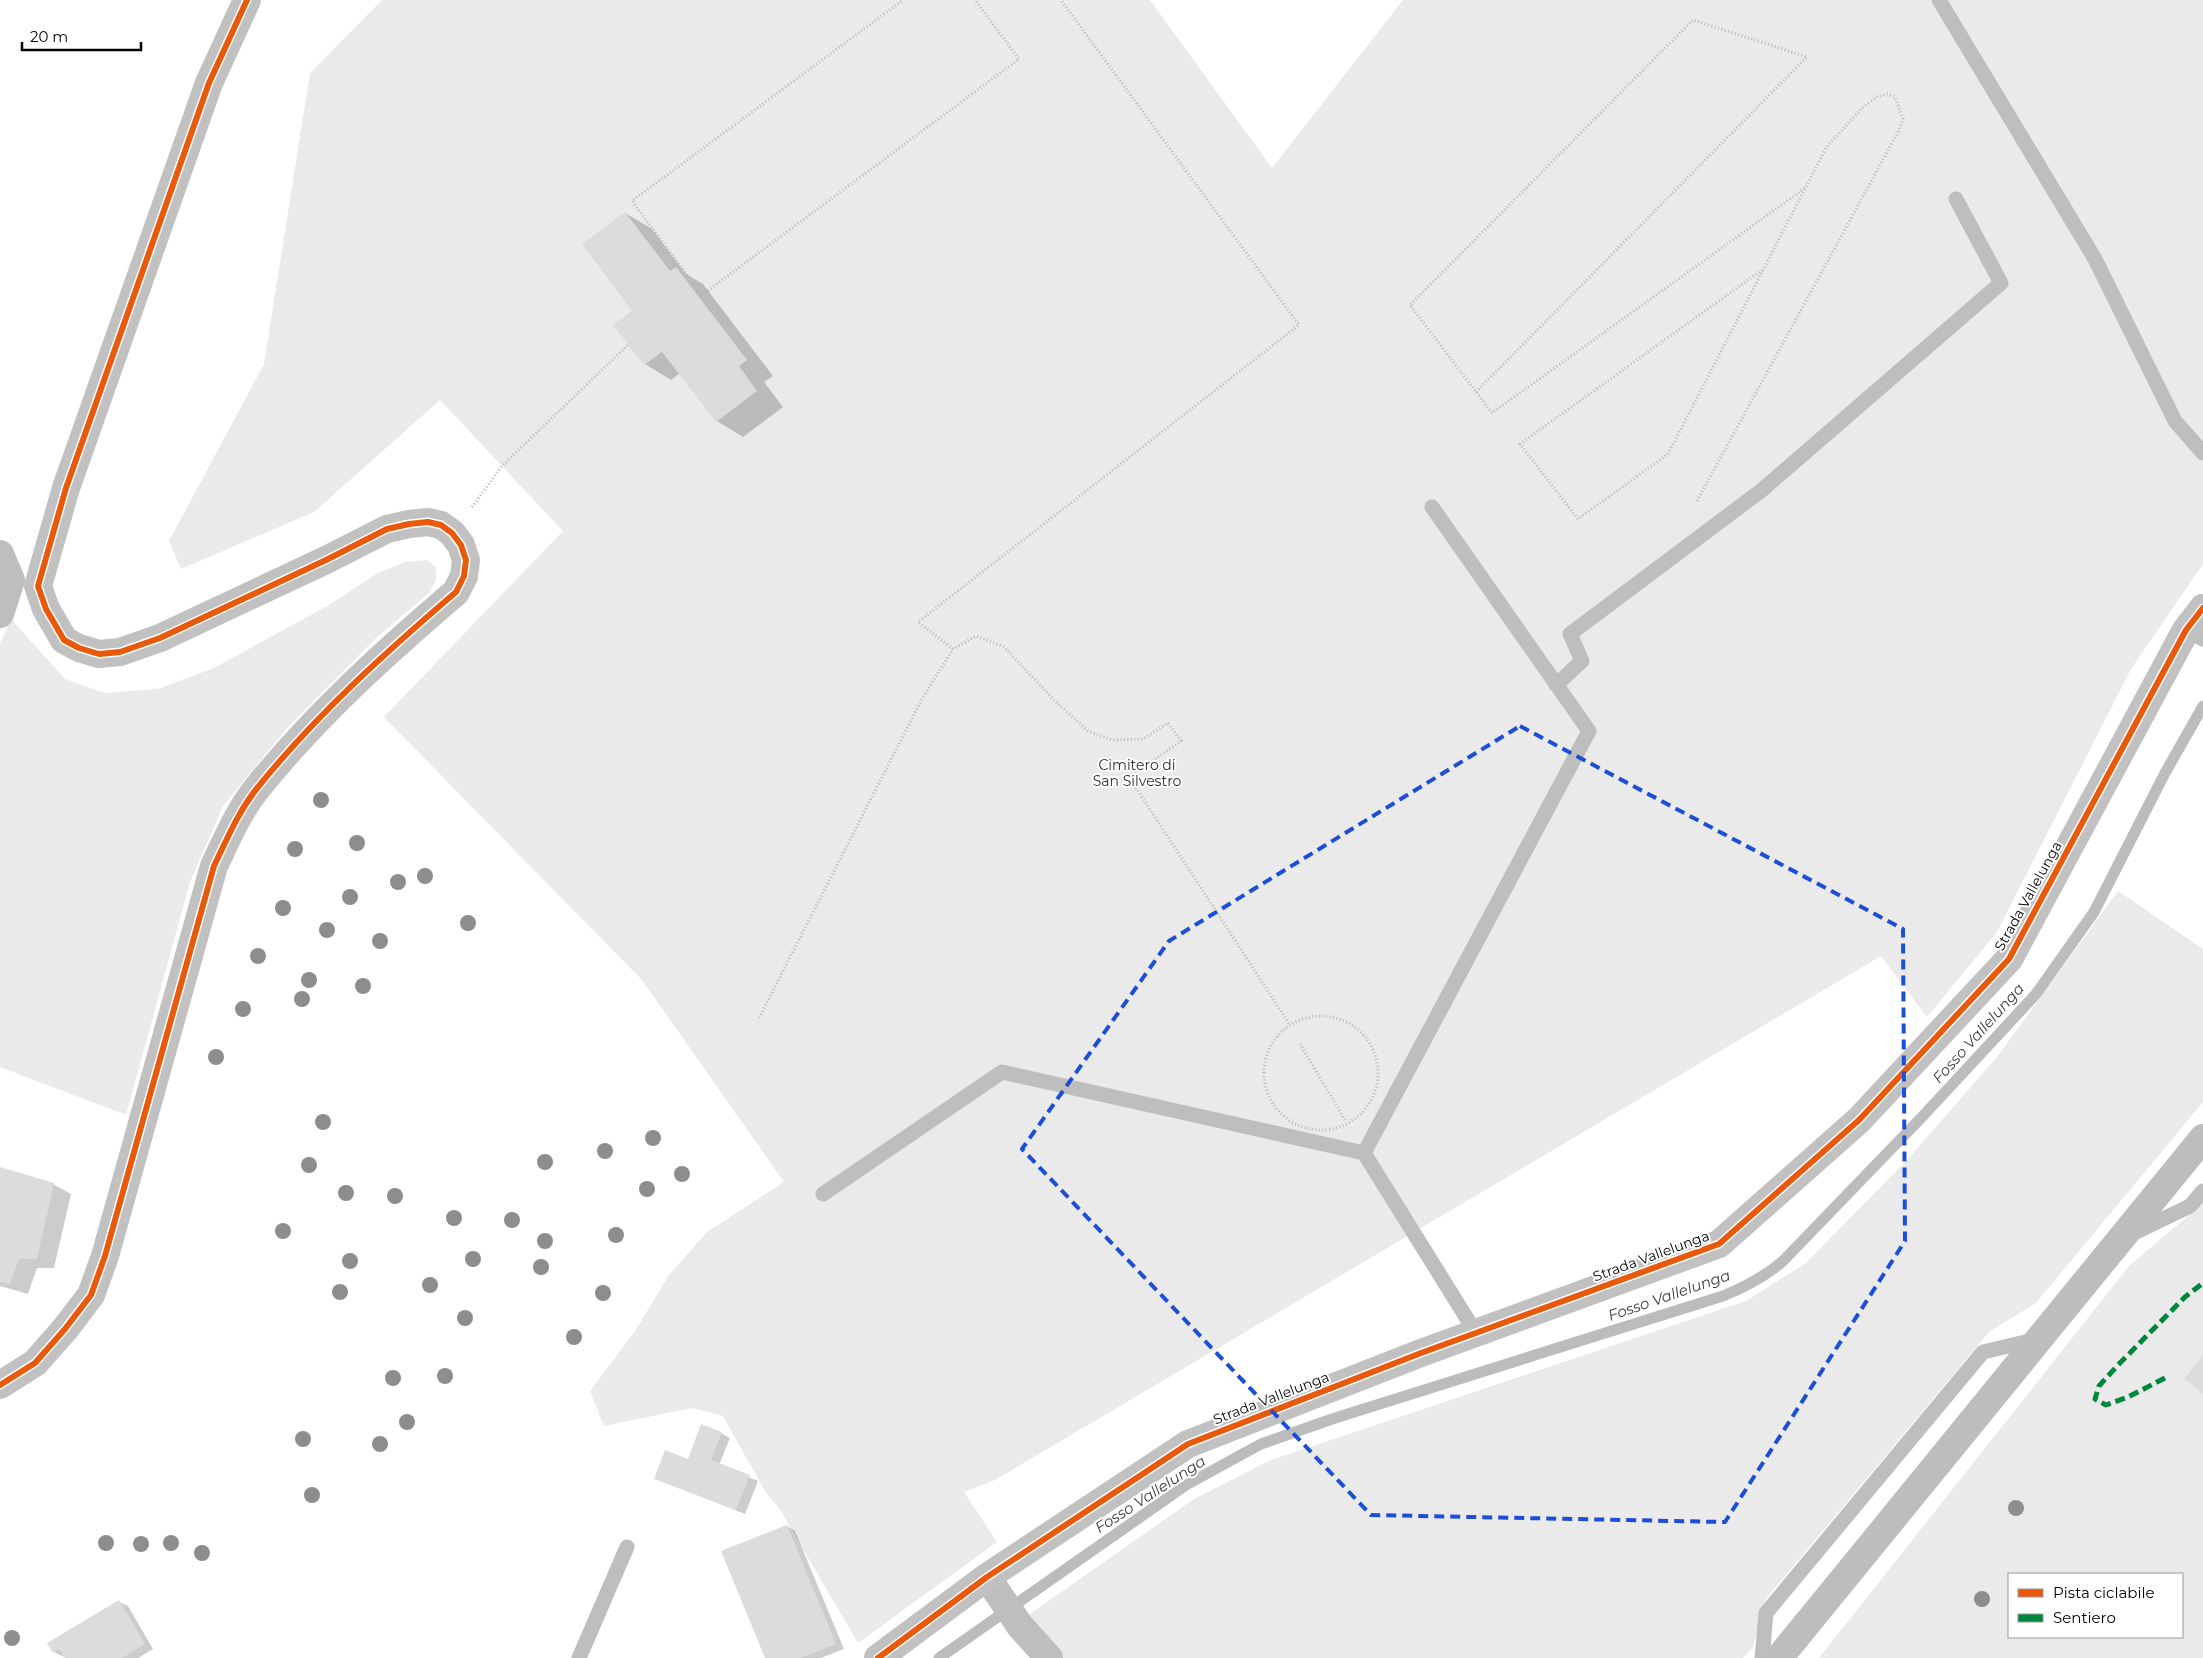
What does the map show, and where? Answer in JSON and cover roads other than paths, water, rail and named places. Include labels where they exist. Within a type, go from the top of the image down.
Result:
[{"type":"highway","points":[[1779,1658],[2203,1138]]},
{"type":"street","points":[[0,1385],[35,1363],[65,1329],[91,1295],[105,1256],[214,866],[234,824],[258,787],[347,690],[374,662],[456,592],[464,576],[466,560],[460,545],[452,533],[441,525],[428,522],[387,529],[318,564],[160,638],[120,652],[99,654],[64,640],[46,609],[38,586],[66,488],[209,83],[247,0]]},
{"type":"street","points":[[0,554],[11,580],[0,614]]},
{"type":"street","points":[[11,580],[38,586]]},
{"type":"street","name":"Strada Vallelunga","points":[[878,1658],[993,1586],[1188,1444],[1476,1333],[1719,1244],[1859,1120],[2009,959],[2194,635],[2203,608]]},
{"type":"street","points":[[993,1586],[1020,1626],[1049,1658]]},
{"type":"lane","points":[[1939,0],[2094,258],[2175,421],[2203,453]]},
{"type":"lane","points":[[1556,684],[1582,661],[1570,634],[1762,490],[2001,283],[1956,199]]},
{"type":"lane","points":[[1364,1153],[1589,731],[1432,506]]},
{"type":"lane","points":[[823,1194],[1002,1072],[1364,1153],[1476,1333]]},
{"type":"lane","points":[[2119,1240],[2190,1206],[2203,1191]]},
{"type":"lane","points":[[1762,1658],[1766,1613],[1983,1352],[2039,1338]]},
{"type":"lane","points":[[579,1658],[627,1547]]},
{"type":"waterway","name":"Fosso Vallelunga","points":[[939,1658],[1186,1485],[1261,1444],[1332,1419],[1723,1296],[1754,1281],[1782,1262],[1922,1117],[2036,994],[2094,912],[2165,773],[2203,706]]},
{"type":"park label","name":"Cimitero di San Silvestro","points":[[1137,774]]}]
